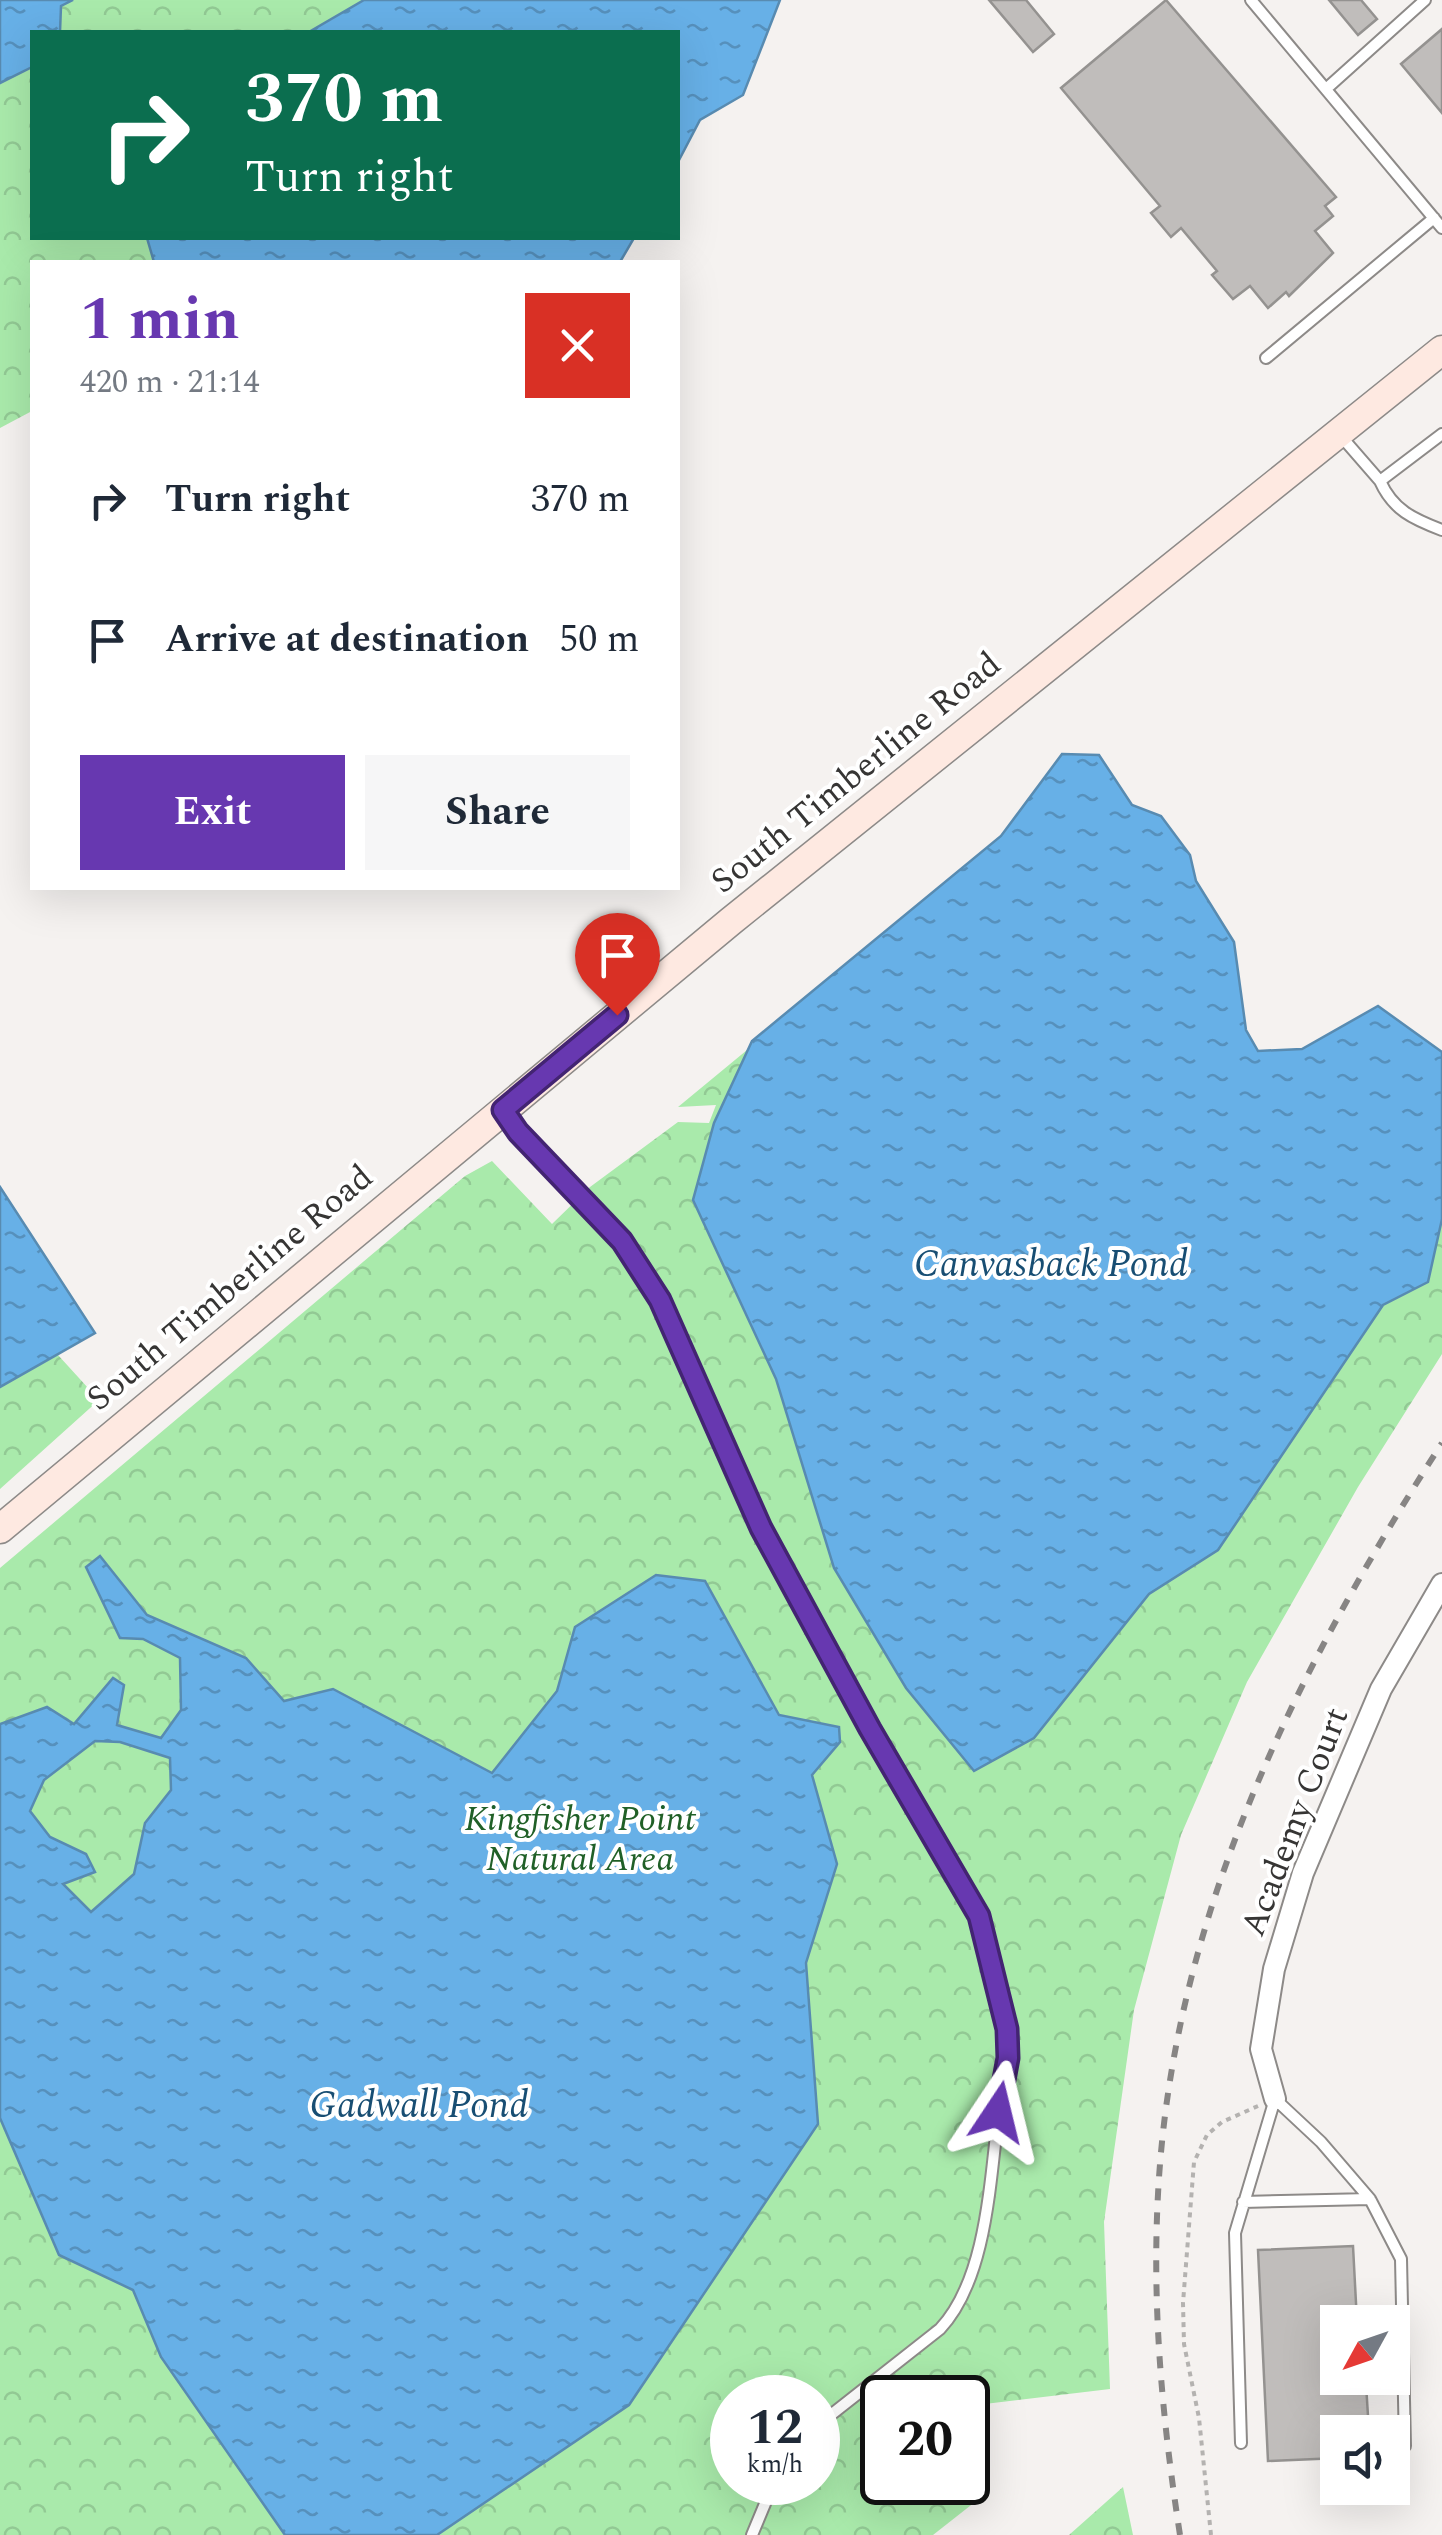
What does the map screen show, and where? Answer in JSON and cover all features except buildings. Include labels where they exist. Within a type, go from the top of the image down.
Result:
[{"type":"main road","name":"South Timberline Road","points":[[0,1529],[503,1110],[1442,350]]},
{"type":"street","name":"Academy Court","points":[[1275,2099],[1262,2049],[1274,1969],[1303,1873],[1381,1689],[1442,1584]]},
{"type":"lane","points":[[1251,0],[1442,228]]},
{"type":"lane","points":[[1326,89],[1425,0]]},
{"type":"lane","points":[[1266,358],[1434,218]]},
{"type":"lane","points":[[1338,433],[1380,481],[1388,498],[1409,518],[1442,530]]},
{"type":"lane","points":[[1380,481],[1442,434]]},
{"type":"lane","points":[[503,1110],[518,1132],[622,1241],[660,1300],[761,1528],[870,1729],[979,1916],[996,1977],[1007,2029],[1008,2058],[979,2258],[951,2316],[940,2329],[840,2408]]},
{"type":"lane","points":[[1241,2443],[1234,2233],[1260,2162],[1275,2099],[1322,2142],[1370,2198],[1400,2259],[1404,2415]]},
{"type":"lane","points":[[1243,2202],[1370,2198]]},
{"type":"lane","points":[[752,2535],[764,2505]]},
{"type":"path","points":[[1211,2535],[1198,2418],[1184,2344],[1183,2303],[1194,2162],[1207,2134],[1222,2122],[1275,2099]]},
{"type":"green space","points":[[0,0],[364,0],[312,30],[30,30],[30,240],[150,240],[154,260],[30,260],[30,412],[0,428]]},
{"type":"green space","name":"Kingfisher Point Natural Area","points":[[1060,792],[1231,1064],[1442,1199],[1442,1354],[1358,1487],[1247,1682],[1181,1835],[1134,2010],[1104,2222],[1110,2389],[990,2403],[990,2375],[860,2375],[860,2505],[971,2505],[933,2535],[0,2535],[0,1568],[465,1176],[492,1161],[552,1224],[590,1187],[678,1122],[709,1123],[716,1105],[678,1107]]},
{"type":"green space","points":[[58,1355],[99,1400],[0,1489],[0,1387]]},
{"type":"green space","points":[[1123,2487],[1133,2535],[1069,2535]]},
{"type":"water","points":[[0,0],[73,0],[61,6],[60,30],[30,30],[30,68],[0,83]]},
{"type":"water","points":[[364,0],[780,0],[743,95],[700,120],[680,158],[680,30],[312,30]]},
{"type":"water","points":[[148,240],[633,240],[621,260],[153,260]]},
{"type":"water","name":"Canvasback Pond","points":[[1062,754],[1099,755],[1132,805],[1161,816],[1190,855],[1196,881],[1234,942],[1246,1030],[1258,1051],[1302,1049],[1378,1006],[1442,1052],[1442,1219],[1428,1282],[1383,1305],[1218,1550],[1149,1594],[1034,1738],[974,1771],[906,1688],[834,1568],[776,1379],[693,1200],[714,1123],[752,1041],[1001,836]]},
{"type":"water","points":[[0,1187],[95,1333],[0,1387]]},
{"type":"water","name":"Gadwall Pond","points":[[100,1556],[147,1615],[246,1658],[284,1701],[333,1689],[492,1773],[557,1691],[575,1627],[656,1575],[705,1581],[779,1715],[839,1727],[840,1742],[812,1775],[837,1864],[806,1963],[818,2124],[629,2405],[437,2535],[285,2535],[161,2357],[133,2290],[59,2255],[0,2118],[0,1724],[47,1707],[74,1724],[113,1678],[124,1685],[117,1725],[161,1738],[181,1710],[180,1658],[143,1639],[120,1638],[86,1567]],"holes":[[[95,1741],[120,1742],[170,1758],[171,1790],[145,1823],[134,1874],[91,1912],[63,1884],[95,1872],[86,1854],[50,1837],[30,1811],[44,1780]]]},
{"type":"railway","points":[[1180,2535],[1159,2350],[1157,2211],[1172,2066],[1193,1971],[1221,1878],[1296,1698],[1341,1611],[1442,1443]]},
{"type":"route","points":[[617,1015],[503,1110],[518,1132],[622,1241],[660,1300],[761,1528],[870,1729],[979,1916],[1007,2029],[1008,2058],[998,2112]]}]
